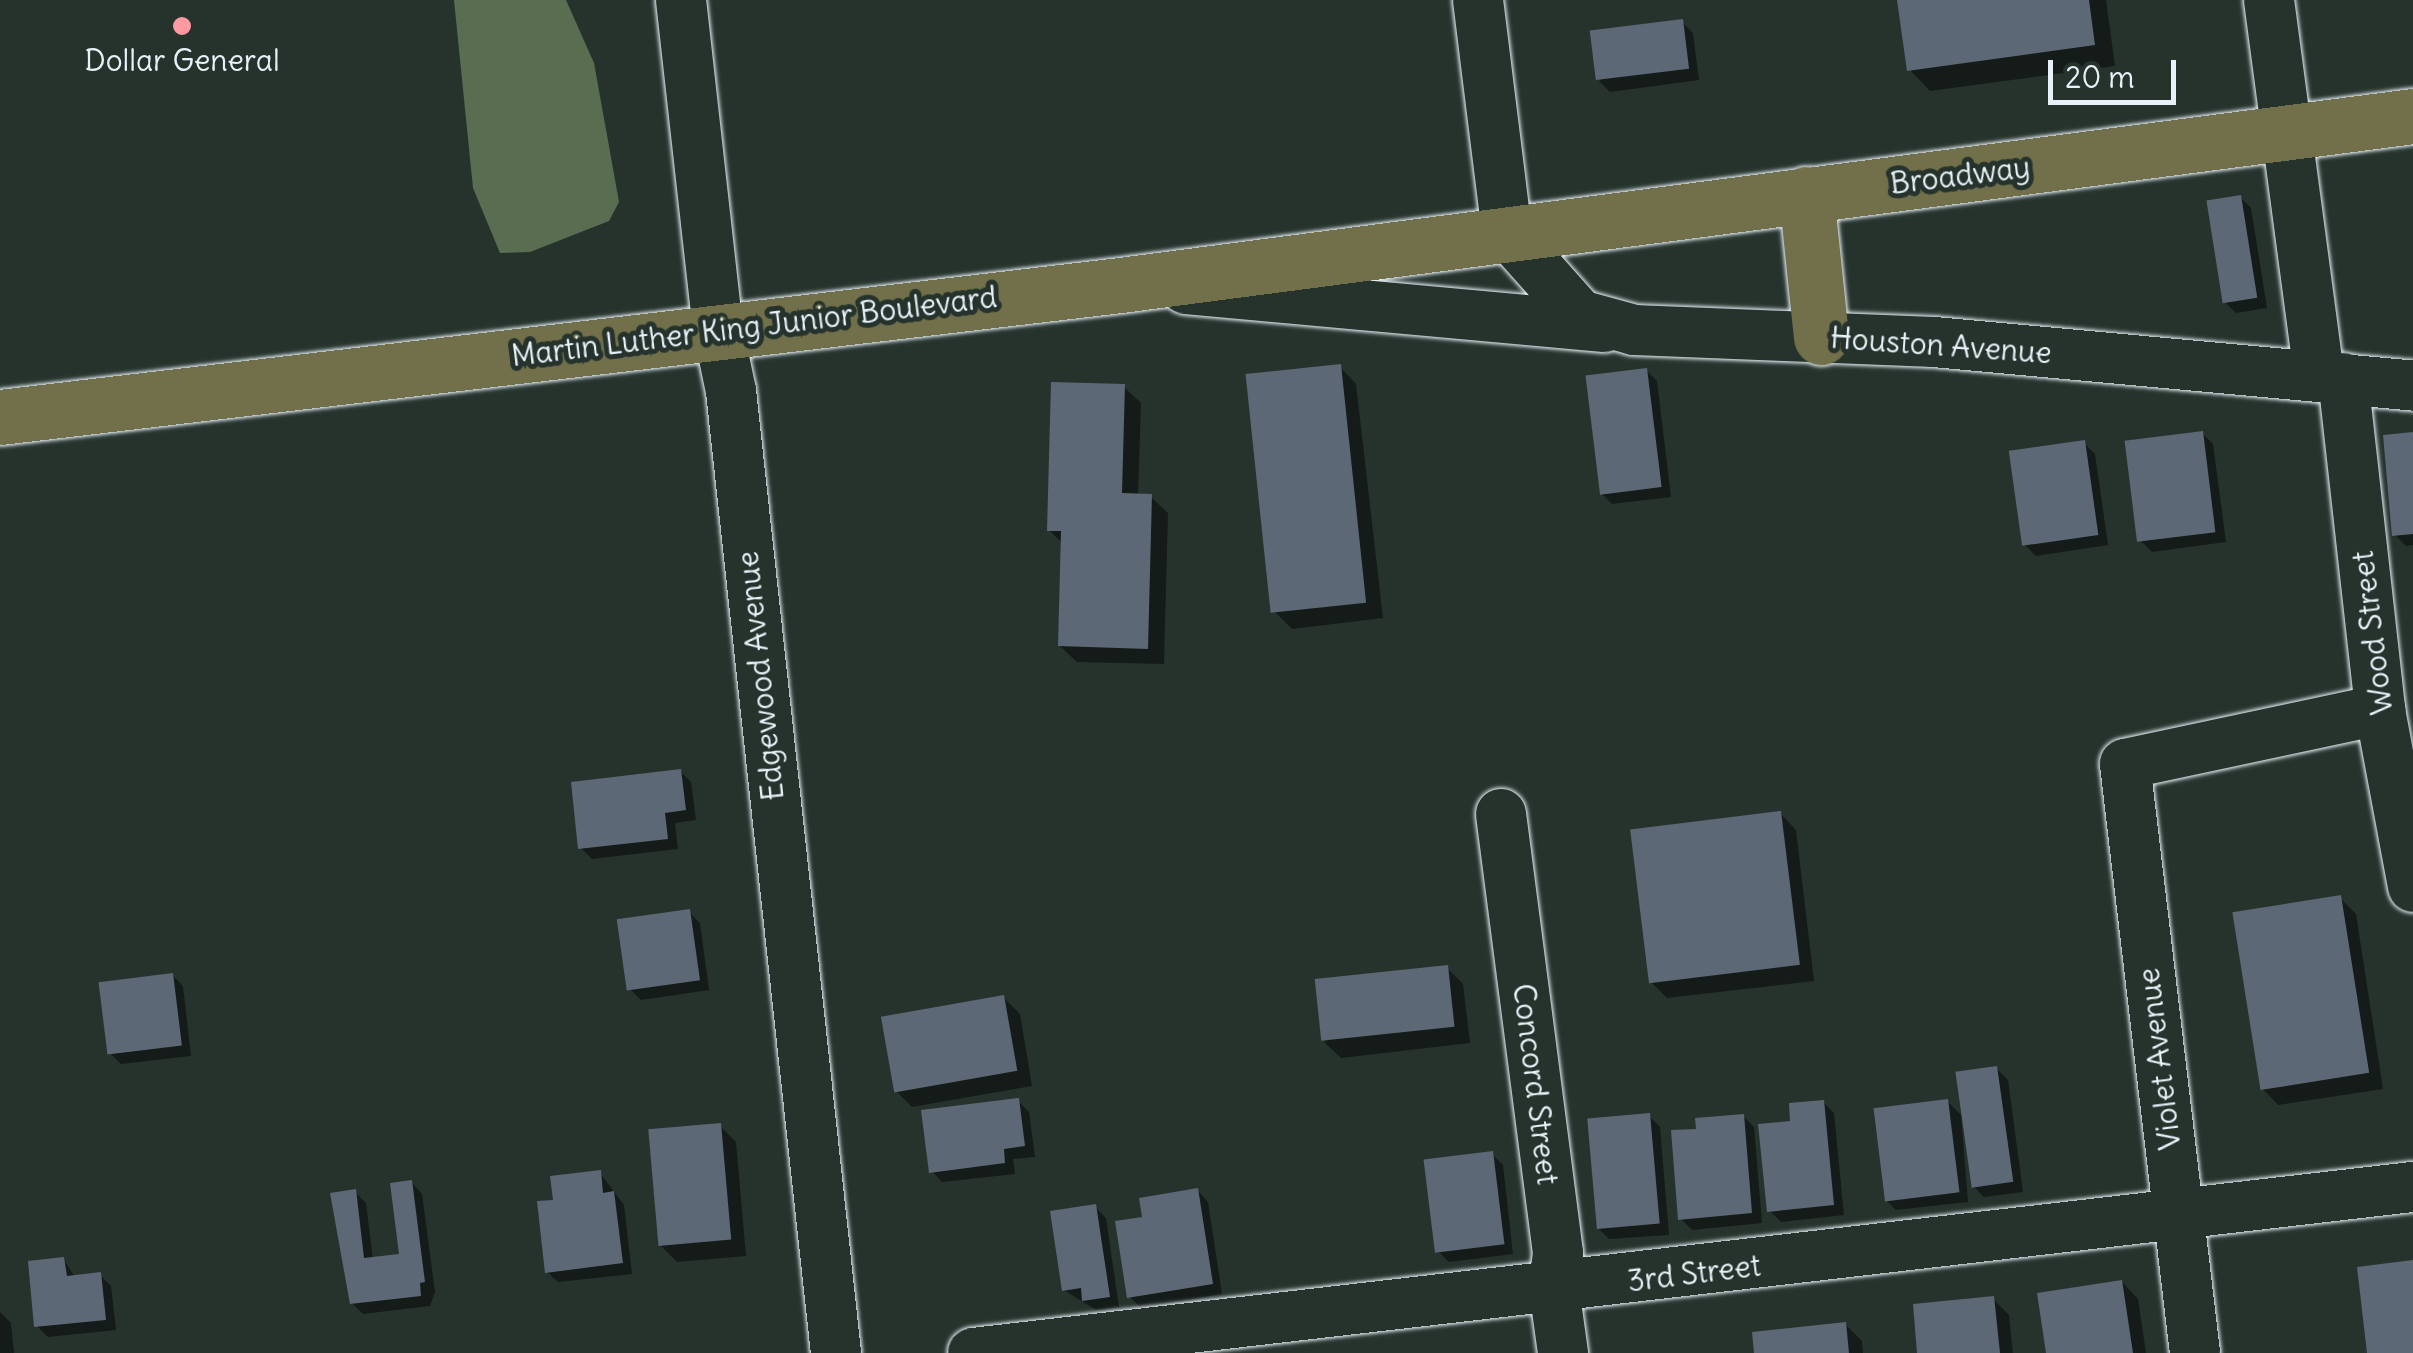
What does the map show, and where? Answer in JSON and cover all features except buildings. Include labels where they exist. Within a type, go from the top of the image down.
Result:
[{"type":"main road","name":"Broadway","points":[[1507,233],[2413,116]]},
{"type":"main road","points":[[1806,194],[1821,337]]},
{"type":"main road","name":"Martin Luther King Junior Boulevard","points":[[0,417],[718,329],[1128,284],[1507,233]]},
{"type":"street","name":"Edgewood Avenue","points":[[681,0],[718,329],[731,391],[836,1353]]},
{"type":"street","points":[[1478,0],[1507,233]]},
{"type":"street","name":"Wood Street","points":[[2268,0],[2284,133],[2331,377],[2380,710],[2413,886]]},
{"type":"street","name":"Houston Avenue","points":[[1507,233],[1580,315],[1634,330],[1821,337],[2413,386]]},
{"type":"street","points":[[1128,284],[1634,330]]},
{"type":"street","name":"Violet Avenue","points":[[2195,1353],[2125,764],[2380,710]]},
{"type":"street","name":"Concord Street","points":[[1501,814],[1558,1253],[1554,1288],[1563,1353]]},
{"type":"street","name":"3rd Street","points":[[974,1353],[1554,1288],[2176,1211],[2413,1187]]},
{"type":"green space","points":[[454,0],[566,0],[594,63],[619,202],[609,221],[530,252],[500,253],[473,188]]},
{"type":"place","name":"Dollar General","points":[[182,26]]}]
